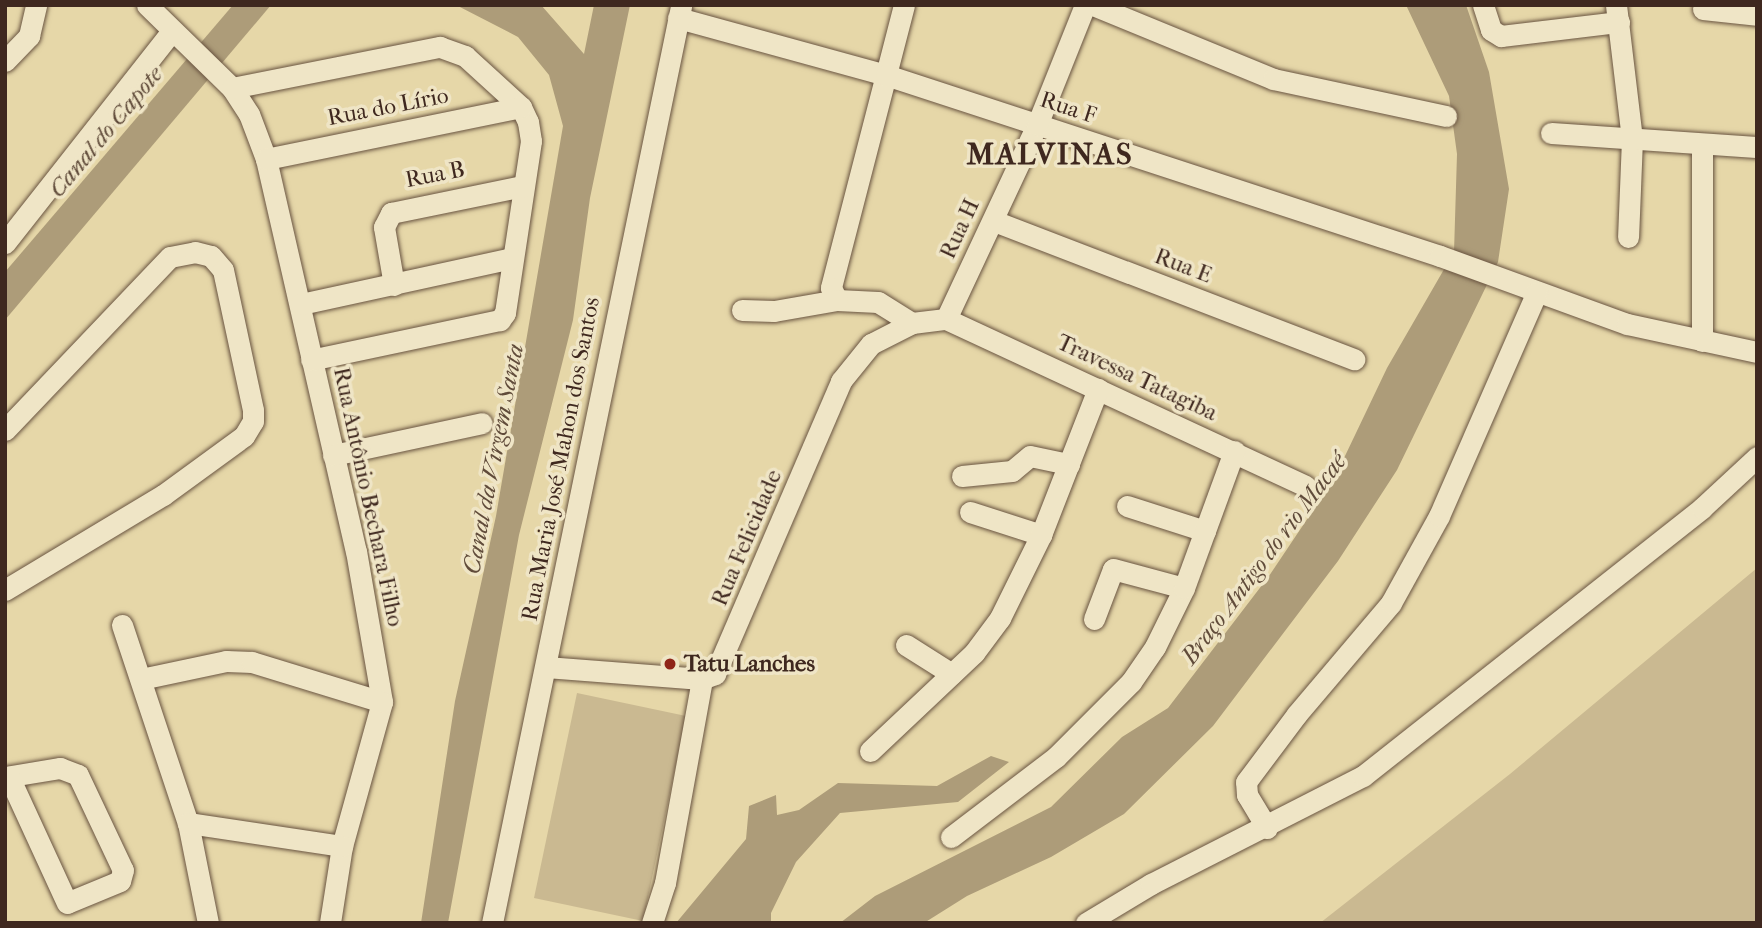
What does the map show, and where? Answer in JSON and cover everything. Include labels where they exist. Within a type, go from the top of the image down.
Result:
[{"type":"street","points":[[5,61],[29,36],[36,5]]},
{"type":"street","name":"Rua Antônio Bechara Filho","points":[[147,5],[176,37],[225,81],[249,114],[266,159],[356,551],[382,702],[342,846],[330,923]]},
{"type":"street","points":[[837,300],[831,288],[904,5]]},
{"type":"street","name":"Rua H","points":[[946,319],[1037,125],[1085,5]]},
{"type":"street","points":[[1093,5],[1273,79],[1446,116]]},
{"type":"street","points":[[1483,5],[1491,30],[1501,36],[1617,14],[1632,139],[1628,237]]},
{"type":"street","points":[[1703,9],[1757,15]]},
{"type":"street","name":"Rua F","points":[[679,11],[887,75],[1440,257],[1627,324],[1757,352]]},
{"type":"street","name":"Rua Maria José Mahon dos Santos","points":[[492,923],[679,11]]},
{"type":"street","points":[[6,240],[176,37]]},
{"type":"street","points":[[225,81],[440,47],[465,56],[521,107],[531,141],[505,313],[492,325],[311,360]]},
{"type":"street","name":"Rua do Lírio","points":[[266,159],[521,107]]},
{"type":"street","points":[[1551,133],[1702,146],[1757,147]]},
{"type":"street","points":[[1702,146],[1702,341]]},
{"type":"street","name":"Rua B","points":[[394,285],[384,227],[391,213],[523,186]]},
{"type":"street","name":"Rua E","points":[[994,221],[1354,359]]},
{"type":"street","points":[[5,430],[170,257],[195,252],[211,256],[223,270],[253,410],[253,421],[244,436],[163,495],[5,590]]},
{"type":"street","points":[[301,304],[512,258]]},
{"type":"street","points":[[1267,828],[1247,795],[1246,782],[1297,713],[1391,603],[1439,516],[1537,292]]},
{"type":"street","points":[[742,310],[774,311],[837,300],[878,302],[912,323]]},
{"type":"street","name":"Rua Felicidade","points":[[702,679],[715,674],[723,663],[841,381],[871,344],[912,323],[946,319]]},
{"type":"street","name":"Travessa Tatagiba","points":[[946,319],[1305,486]]},
{"type":"street","points":[[870,751],[952,674],[1000,618],[1041,535],[1098,389]]},
{"type":"street","points":[[333,455],[482,423]]},
{"type":"street","points":[[951,837],[1056,757],[1131,682],[1156,647],[1184,587],[1234,451]]},
{"type":"street","points":[[962,476],[1012,471],[1030,456],[1069,464]]},
{"type":"street","points":[[1086,923],[1151,884],[1267,828],[1363,776],[1438,721],[1702,508],[1757,457]]},
{"type":"street","points":[[1127,506],[1205,531]]},
{"type":"street","points":[[970,512],[1041,535]]},
{"type":"street","points":[[1094,619],[1113,569],[1184,587]]},
{"type":"street","points":[[122,625],[188,823],[208,923]]},
{"type":"street","points":[[906,645],[952,674]]},
{"type":"street","points":[[141,679],[226,661],[252,662],[382,702]]},
{"type":"street","points":[[546,667],[702,679],[665,883],[652,923]]},
{"type":"street","points":[[60,768],[78,775],[123,870],[120,881],[67,903],[7,777],[60,768]]},
{"type":"street","points":[[188,823],[342,846]]},
{"type":"shaded area","points":[[233,5],[271,5],[5,320],[5,272]]},
{"type":"shaded area","points":[[456,5],[541,5],[584,54],[594,5],[630,5],[590,198],[573,320],[519,535],[448,923],[421,923],[455,701],[496,516],[563,126],[549,75],[518,37]]},
{"type":"shaded area","points":[[1406,5],[1466,5],[1489,72],[1509,189],[1498,262],[1397,470],[1338,561],[1213,726],[1124,814],[1051,857],[967,896],[924,923],[840,923],[875,896],[1051,807],[1122,737],[1168,708],[1269,576],[1334,479],[1387,368],[1454,252],[1457,154],[1449,96]]},
{"type":"shaded area","points":[[1757,568],[1757,923],[1320,923],[1510,774]]},
{"type":"shaded area","points":[[577,693],[686,716],[643,921],[534,898]]},
{"type":"shaded area","points":[[991,756],[1009,762],[958,802],[840,813],[796,862],[771,913],[771,923],[676,923],[746,839],[749,806],[776,795],[777,815],[799,810],[838,783],[937,786]]},
{"type":"place","name":"Tatu Lanches","points":[[670,664]]},
{"type":"district","name":"MALVINAS","points":[[1050,155]]},
{"type":"water label","name":"Canal do Capote","points":[[106,132]]},
{"type":"water label","name":"Canal da Virgem Santa","points":[[494,459]]},
{"type":"water label","name":"Braço Antigo do rio Macaé","points":[[1264,559]]}]
